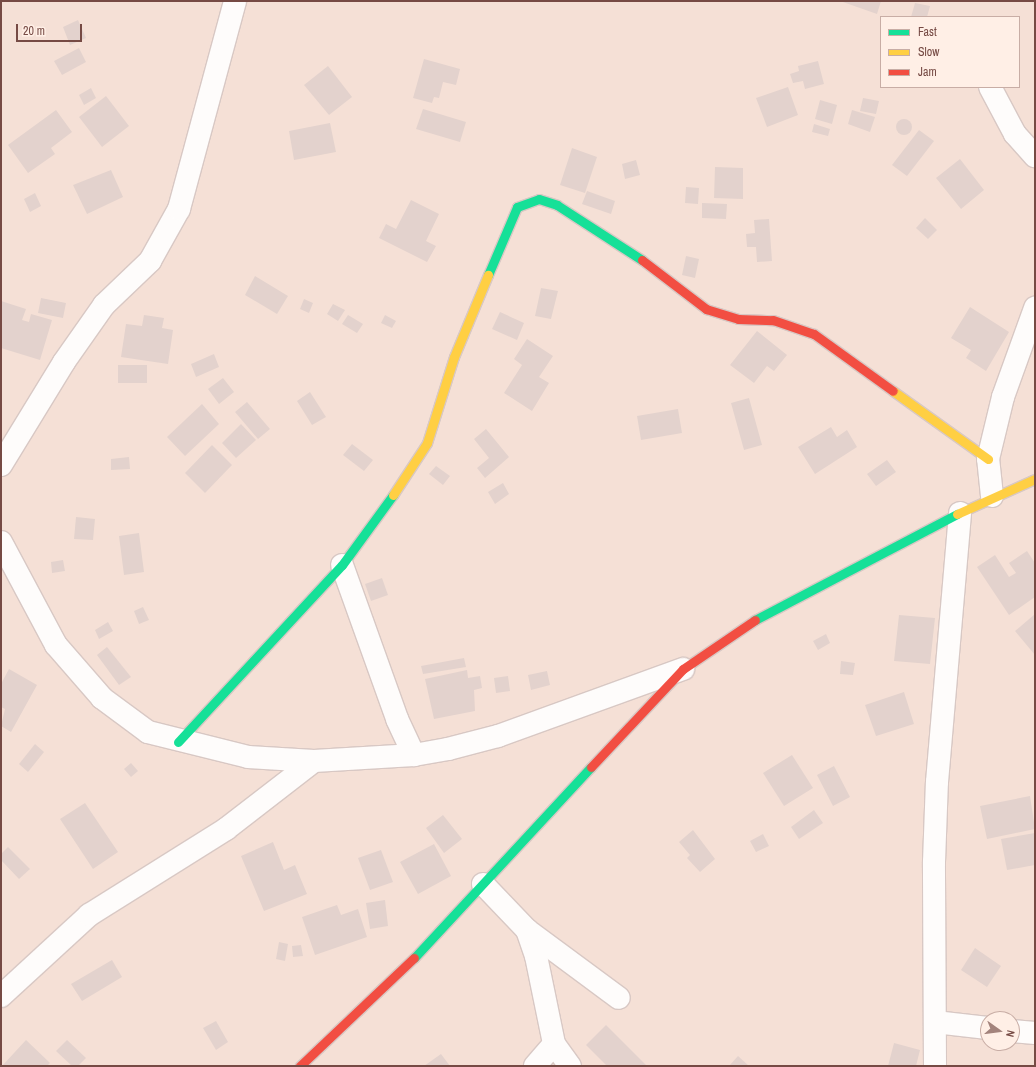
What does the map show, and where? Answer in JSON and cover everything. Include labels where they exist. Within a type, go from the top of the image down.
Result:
[{"type":"street","points":[[1,465],[64,362],[104,305],[150,261],[179,210],[235,1]]},
{"type":"street","points":[[991,88],[1015,134],[1035,156]]},
{"type":"street","points":[[178,742],[342,564],[408,475],[427,443],[454,357],[517,207],[539,199],[557,205],[670,279],[706,308],[738,319],[773,320],[814,334],[988,459]]},
{"type":"street","points":[[992,496],[988,459],[1003,397],[1035,308]]},
{"type":"street","points":[[300,1066],[413,959],[683,669],[761,616],[992,496],[1035,479]]},
{"type":"street","points":[[935,1066],[936,1022],[934,862],[937,790],[960,513]]},
{"type":"street","points":[[1,542],[56,646],[102,698],[148,732],[178,742],[248,757],[314,760],[414,756],[498,736],[683,669]]},
{"type":"street","points":[[342,564],[397,719],[414,756]]},
{"type":"street","points":[[1,996],[89,915],[226,829],[314,760]]},
{"type":"street","points":[[483,884],[527,930],[619,998]]},
{"type":"street","points":[[527,930],[544,991],[554,1044],[570,1066]]},
{"type":"street","points":[[936,1022],[980,1027]]},
{"type":"street","points":[[1020,1031],[1035,1033]]},
{"type":"street","points":[[535,1066],[554,1044]]},
{"type":"shaded area","points":[[1,1],[1035,1],[1035,1066],[1,1066]]},
{"type":"building","points":[[840,1],[881,1],[877,14]]},
{"type":"building","points":[[915,3],[930,6],[927,16],[911,16]]},
{"type":"building","points":[[78,20],[86,38],[70,45],[63,27]]},
{"type":"building","points":[[79,48],[86,62],[62,75],[54,61]]},
{"type":"building","points":[[424,59],[460,69],[456,85],[443,82],[439,98],[434,97],[432,103],[413,98]]},
{"type":"building","points":[[818,61],[824,84],[805,89],[803,81],[793,83],[790,74],[799,71],[798,66]]},
{"type":"building","points":[[328,66],[352,97],[329,115],[304,85]]},
{"type":"building","points":[[788,87],[798,115],[767,127],[756,98]]},
{"type":"building","points":[[91,88],[96,98],[84,105],[79,95]]},
{"type":"building","points":[[106,96],[129,126],[102,147],[79,117]]},
{"type":"building","points":[[863,98],[879,101],[876,114],[860,111]]},
{"type":"building","points":[[820,100],[837,105],[832,124],[815,119]]},
{"type":"building","points":[[423,109],[466,122],[460,142],[416,129]]},
{"type":"building","points":[[56,110],[72,132],[51,148],[55,154],[28,173],[8,145]]},
{"type":"building","points":[[852,110],[875,117],[870,132],[848,124]]},
{"type":"building","points":[[904,119],[911,124],[912,127],[907,134],[904,135],[897,130],[896,127],[901,120]]},
{"type":"building","points":[[330,123],[336,152],[294,160],[289,131]]},
{"type":"building","points":[[814,124],[830,129],[828,136],[812,132]]},
{"type":"building","points":[[919,130],[934,141],[907,176],[892,165]]},
{"type":"building","points":[[572,148],[597,157],[585,193],[560,185]]},
{"type":"building","points":[[960,159],[984,190],[961,209],[936,178]]},
{"type":"building","points":[[636,160],[640,175],[625,179],[622,164]]},
{"type":"building","points":[[715,167],[743,168],[743,199],[714,198]]},
{"type":"building","points":[[111,170],[123,197],[87,214],[73,185]]},
{"type":"building","points":[[686,187],[699,188],[698,204],[685,203]]},
{"type":"building","points":[[587,191],[615,201],[611,214],[582,204]]},
{"type":"building","points":[[35,193],[41,206],[30,212],[24,199]]},
{"type":"building","points":[[411,200],[439,214],[426,241],[436,246],[427,262],[379,238],[386,224],[396,229]]},
{"type":"building","points":[[702,203],[727,204],[726,219],[702,218]]},
{"type":"building","points":[[925,218],[937,230],[928,239],[916,228]]},
{"type":"building","points":[[769,219],[772,261],[757,262],[756,247],[747,247],[746,234],[755,233],[754,220]]},
{"type":"building","points":[[686,256],[699,259],[695,278],[682,275]]},
{"type":"building","points":[[255,276],[288,296],[277,314],[245,295]]},
{"type":"building","points":[[541,288],[558,291],[551,319],[535,316]]},
{"type":"building","points":[[41,298],[66,303],[63,318],[38,313]]},
{"type":"building","points":[[304,299],[313,303],[309,313],[300,309]]},
{"type":"building","points":[[1,301],[26,309],[22,320],[29,322],[31,314],[52,320],[40,360],[1,348]]},
{"type":"building","points":[[333,304],[345,310],[338,321],[327,314]]},
{"type":"building","points":[[970,307],[1009,332],[986,371],[966,358],[971,350],[951,338]]},
{"type":"building","points":[[500,312],[524,323],[517,340],[492,329]]},
{"type":"building","points":[[144,315],[164,318],[162,328],[173,330],[168,364],[121,357],[126,324],[142,326]]},
{"type":"building","points":[[348,315],[363,324],[357,333],[342,324]]},
{"type":"building","points":[[385,315],[396,321],[392,328],[381,323]]},
{"type":"building","points":[[757,331],[787,355],[774,371],[767,366],[754,383],[730,365]]},
{"type":"building","points":[[527,339],[553,356],[539,377],[549,383],[532,411],[504,393],[522,365],[514,359]]},
{"type":"building","points":[[214,354],[219,367],[196,377],[191,364]]},
{"type":"building","points":[[118,365],[147,365],[147,383],[118,383]]},
{"type":"building","points":[[223,378],[234,392],[219,404],[208,389]]},
{"type":"building","points":[[310,392],[326,417],[312,425],[297,401]]},
{"type":"building","points":[[749,398],[762,445],[744,450],[731,403]]},
{"type":"building","points":[[247,402],[270,429],[258,439],[235,412]]},
{"type":"building","points":[[202,404],[219,424],[185,456],[167,437]]},
{"type":"building","points":[[678,409],[682,433],[641,440],[637,416]]},
{"type":"building","points":[[241,424],[256,440],[236,458],[222,443]]},
{"type":"building","points":[[831,427],[837,437],[847,430],[857,447],[815,474],[798,447]]},
{"type":"building","points":[[486,429],[509,457],[485,478],[477,468],[489,458],[474,439]]},
{"type":"building","points":[[352,444],[373,460],[364,471],[343,455]]},
{"type":"building","points":[[212,445],[232,465],[205,493],[185,473]]},
{"type":"building","points":[[129,457],[130,469],[111,470],[111,459]]},
{"type":"building","points":[[887,460],[896,472],[876,486],[867,474]]},
{"type":"building","points":[[436,466],[450,476],[443,485],[429,474]]},
{"type":"building","points":[[503,483],[509,494],[495,504],[488,492]]},
{"type":"building","points":[[76,517],[95,519],[93,540],[74,539]]},
{"type":"building","points":[[139,533],[144,572],[124,575],[119,536]]},
{"type":"building","points":[[1027,551],[1035,563],[1035,597],[1009,615],[977,567],[995,555],[1009,577],[1016,573],[1009,563]]},
{"type":"building","points":[[63,560],[65,571],[52,573],[51,562]]},
{"type":"building","points":[[382,578],[388,595],[371,601],[365,584]]},
{"type":"building","points":[[143,607],[149,620],[139,624],[134,611]]},
{"type":"building","points":[[1035,614],[1035,655],[1015,631]]},
{"type":"building","points":[[899,615],[935,618],[930,664],[894,661]]},
{"type":"building","points":[[108,622],[113,631],[99,639],[95,630]]},
{"type":"building","points":[[826,634],[830,643],[818,650],[813,641]]},
{"type":"building","points":[[107,647],[131,677],[119,685],[97,655]]},
{"type":"building","points":[[464,658],[466,667],[423,674],[421,666]]},
{"type":"building","points":[[841,661],[855,663],[853,675],[840,674]]},
{"type":"building","points":[[9,669],[37,685],[11,732],[1,726],[5,709],[1,707],[1,684]]},
{"type":"building","points":[[467,670],[468,678],[480,676],[482,688],[474,690],[475,711],[434,719],[425,679]]},
{"type":"building","points":[[547,671],[550,685],[531,690],[528,675]]},
{"type":"building","points":[[508,676],[510,691],[496,693],[494,678]]},
{"type":"building","points":[[904,692],[914,724],[876,736],[865,705]]},
{"type":"building","points":[[35,744],[44,752],[28,772],[19,764]]},
{"type":"building","points":[[792,755],[813,788],[784,806],[763,773]]},
{"type":"building","points":[[131,763],[138,771],[131,777],[124,769]]},
{"type":"building","points":[[834,766],[850,797],[833,806],[817,775]]},
{"type":"building","points":[[1030,796],[1035,829],[987,839],[980,806]]},
{"type":"building","points":[[85,803],[118,852],[93,869],[60,819]]},
{"type":"building","points":[[814,810],[823,823],[799,839],[791,827]]},
{"type":"building","points":[[443,815],[462,839],[444,853],[426,828]]},
{"type":"building","points":[[693,830],[715,859],[700,872],[687,858],[690,855],[679,842]]},
{"type":"building","points":[[1035,833],[1035,865],[1007,870],[1001,839]]},
{"type":"building","points":[[763,834],[769,846],[756,852],[750,841]]},
{"type":"building","points":[[273,842],[284,870],[295,865],[307,894],[264,911],[241,856]]},
{"type":"building","points":[[434,844],[451,876],[418,894],[400,862]]},
{"type":"building","points":[[8,847],[30,869],[19,879],[1,860],[1,854]]},
{"type":"building","points":[[381,850],[393,882],[370,890],[358,858]]},
{"type":"building","points":[[385,900],[388,926],[370,929],[366,903]]},
{"type":"building","points":[[337,905],[341,915],[358,909],[367,937],[315,955],[302,917]]},
{"type":"building","points":[[279,942],[288,944],[285,961],[276,959]]},
{"type":"building","points":[[301,945],[303,956],[293,957],[292,946]]},
{"type":"building","points":[[975,948],[1001,966],[987,987],[961,970]]},
{"type":"building","points":[[112,960],[122,977],[82,1001],[71,984]]},
{"type":"building","points":[[216,1021],[228,1042],[216,1050],[203,1028]]},
{"type":"building","points":[[606,1025],[646,1065],[645,1066],[607,1066],[586,1045]]},
{"type":"building","points":[[26,1040],[50,1063],[47,1066],[2,1066]]},
{"type":"building","points":[[67,1040],[86,1058],[78,1066],[72,1066],[56,1051]]},
{"type":"building","points":[[894,1043],[920,1050],[916,1066],[888,1066]]},
{"type":"building","points":[[441,1054],[450,1066],[424,1066]]},
{"type":"building","points":[[738,1056],[749,1066],[729,1066]]},
{"type":"traffic: fast","points":[[488,275],[517,207],[539,199],[557,205],[642,260]]},
{"type":"traffic: fast","points":[[178,742],[342,565],[393,495]]},
{"type":"traffic: fast","points":[[755,620],[957,514]]},
{"type":"traffic: fast","points":[[414,958],[591,767]]},
{"type":"traffic: slow","points":[[393,495],[427,443],[454,357],[488,275]]},
{"type":"traffic: slow","points":[[893,391],[988,459]]},
{"type":"traffic: slow","points":[[957,514],[1035,479]]},
{"type":"traffic: jam","points":[[642,260],[706,309],[738,319],[773,320],[814,334],[893,391]]},
{"type":"traffic: jam","points":[[591,767],[683,669],[755,620]]},
{"type":"traffic: jam","points":[[300,1066],[414,958]]}]
